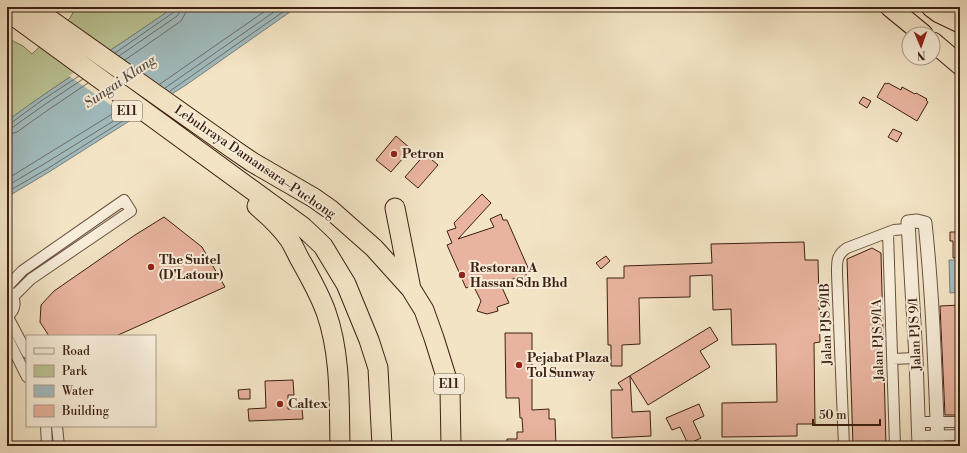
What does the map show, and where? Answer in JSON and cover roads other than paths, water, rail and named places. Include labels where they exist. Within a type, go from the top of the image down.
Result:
[{"type":"highway","name":"Lebuhraya Damansara–Puchong","points":[[32,7],[252,162],[314,198],[331,210],[374,248],[411,289],[424,310],[450,389],[451,446]]},
{"type":"highway","points":[[44,7],[63,28]]},
{"type":"highway","points":[[890,7],[913,26]]},
{"type":"highway","points":[[931,7],[960,23]]},
{"type":"highway","name":"Lebuhraya Damansara–Puchong","points":[[8,21],[42,43],[218,170],[303,227],[323,246],[346,284],[362,321],[378,368],[382,446]]},
{"type":"highway","points":[[941,49],[960,65]]},
{"type":"highway","name":"Lebuhraya Damansara–Puchong","points":[[218,170],[270,217],[289,239],[316,286],[327,313],[332,335],[338,389],[340,446]]},
{"type":"highway","points":[[395,208],[411,289]]},
{"type":"street","points":[[9,291],[30,279],[131,211],[124,200],[22,271],[9,291],[14,308],[8,317],[26,351]]},
{"type":"street","name":"Jalan PJS 9/1","points":[[919,441],[909,228],[917,221],[925,223],[933,315],[938,441]]},
{"type":"street","name":"Jalan PJS 9/1B","points":[[844,446],[837,258],[842,251],[847,248],[899,229],[909,228]]},
{"type":"street","name":"Jalan PJS 9/1A","points":[[888,233],[894,446]]},
{"type":"street","points":[[7,337],[26,375]]},
{"type":"street","points":[[892,359],[916,358]]},
{"type":"street","points":[[918,422],[960,422]]},
{"type":"street","points":[[46,427],[47,446]]},
{"type":"street","points":[[57,427],[59,446]]},
{"type":"street","points":[[919,441],[938,441],[960,435]]},
{"type":"water","name":"Sungai Klang","points":[[174,7],[297,7],[186,85],[7,197],[7,121]]},
{"type":"water","points":[[949,260],[960,260],[960,292],[950,293]]},
{"type":"place","name":"Petron","points":[[394,154]]},
{"type":"place","name":"The Suitel (D'Latour)","points":[[151,267]]},
{"type":"place","name":"Restoran A Hassan Sdn Bhd","points":[[462,275]]},
{"type":"place","name":"Pejabat Plaza Tol Sunway","points":[[519,365]]},
{"type":"place","name":"Caltex","points":[[280,404]]}]
